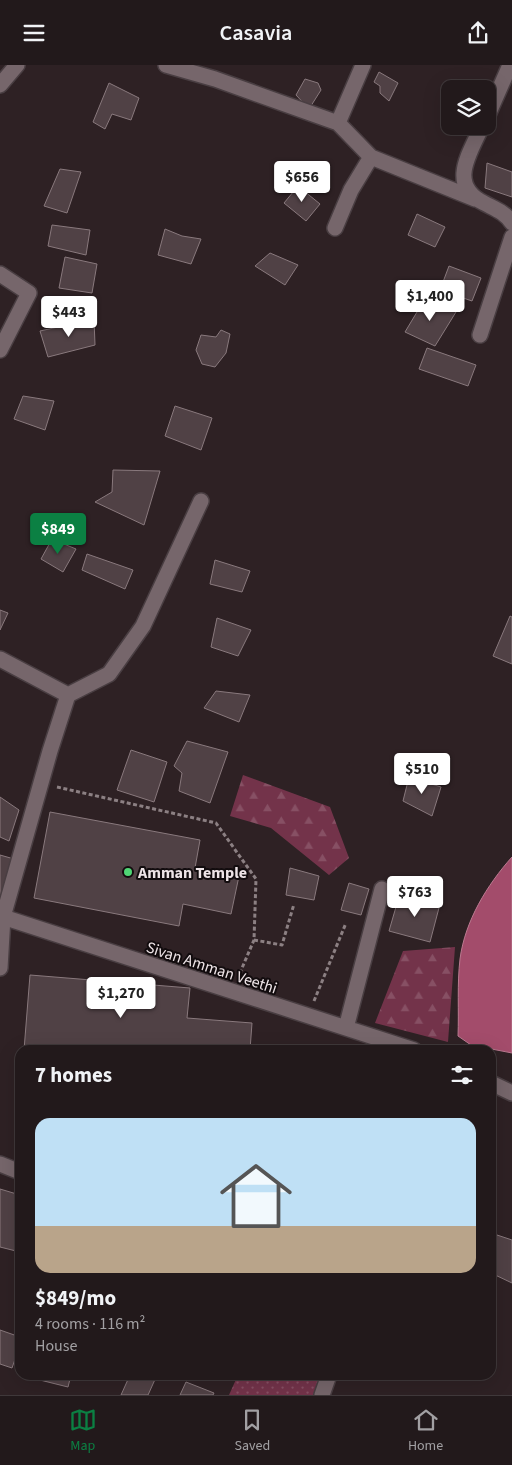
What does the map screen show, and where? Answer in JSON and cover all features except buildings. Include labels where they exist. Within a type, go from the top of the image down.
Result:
[{"type":"street","points":[[0,85],[17,65]]},
{"type":"street","points":[[166,65],[215,79],[338,123],[371,157],[475,199],[507,215],[512,223]]},
{"type":"street","points":[[338,123],[363,65]]},
{"type":"street","points":[[496,97],[510,65]]},
{"type":"street","points":[[475,199],[465,185],[463,169],[478,135]]},
{"type":"street","points":[[335,228],[351,190],[371,157]]},
{"type":"street","points":[[480,335],[512,237]]},
{"type":"street","points":[[0,274],[29,293],[0,350]]},
{"type":"street","points":[[0,968],[2,916],[68,695],[109,674],[143,626],[200,501]]},
{"type":"street","points":[[0,659],[68,695]]},
{"type":"street","points":[[346,1028],[382,889]]},
{"type":"street","name":"Sivan Amman Veethi","points":[[2,916],[399,1045]]},
{"type":"street","points":[[496,1085],[512,1093]]},
{"type":"street","points":[[0,1164],[15,1170]]},
{"type":"street","points":[[322,1395],[326,1380]]},
{"type":"path","points":[[40,784],[216,823],[256,879],[254,940],[232,992]]},
{"type":"path","points":[[254,940],[282,945],[294,904]]},
{"type":"path","points":[[308,1016],[346,923]]},
{"type":"green space","points":[[243,775],[330,807],[349,858],[329,875],[271,828],[230,816]]},
{"type":"green space","points":[[455,947],[448,1042],[375,1023],[403,951]]},
{"type":"green space","points":[[236,1380],[321,1380],[326,1382],[322,1395],[229,1395]]},
{"type":"shaded area","points":[[512,857],[512,1053],[496,1050],[496,1045],[471,1045],[458,1036],[459,968],[463,945],[478,904]]},
{"type":"place","name":"Amman Temple","points":[[128,872]]}]
